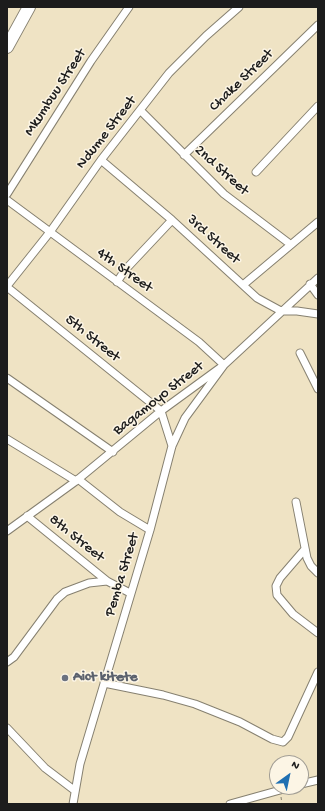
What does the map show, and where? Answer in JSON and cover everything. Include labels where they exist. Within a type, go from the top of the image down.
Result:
[{"type":"highway","points":[[7,47],[29,7]]},
{"type":"street","name":"Mkumbuu Street","points":[[7,194],[90,61],[129,7]]},
{"type":"street","name":"Ndume Street","points":[[7,287],[50,232],[101,160],[141,111],[169,73],[206,36],[239,7]]},
{"type":"street","name":"Chake Street","points":[[184,155],[318,25]]},
{"type":"street","points":[[256,172],[318,106]]},
{"type":"street","name":"2nd Street","points":[[141,111],[224,194],[290,244]]},
{"type":"street","name":"3rd Street","points":[[101,160],[172,220],[257,298],[281,311],[297,311],[318,314]]},
{"type":"street","name":"4th Street","points":[[7,200],[199,342],[224,365]]},
{"type":"street","points":[[117,282],[125,270],[172,220]]},
{"type":"street","points":[[243,285],[318,222]]},
{"type":"street","name":"Bagamoyo Street","points":[[7,530],[77,480],[113,452],[161,411],[224,365],[318,278]]},
{"type":"street","points":[[310,284],[318,294]]},
{"type":"street","name":"5th Street","points":[[7,287],[161,411]]},
{"type":"street","points":[[300,353],[318,389]]},
{"type":"street","name":"Pemba Street","points":[[73,804],[74,790],[130,593],[150,530],[172,446],[185,418],[224,365]]},
{"type":"street","points":[[7,378],[113,452]]},
{"type":"street","points":[[161,411],[172,446]]},
{"type":"street","points":[[7,439],[77,480],[120,512],[150,530]]},
{"type":"street","points":[[296,502],[305,549],[311,566],[318,573]]},
{"type":"street","name":"8th Street","points":[[27,516],[107,581],[130,593]]},
{"type":"street","points":[[305,549],[280,578],[276,586],[277,595],[293,614],[318,633]]},
{"type":"street","points":[[7,662],[14,657],[57,599],[65,592],[89,583],[107,581]]},
{"type":"street","points":[[104,682],[156,693],[195,704],[240,722],[272,739],[283,742],[288,737],[318,672]]},
{"type":"street","points":[[7,728],[45,768],[74,790]]},
{"type":"street","points":[[230,804],[269,793]]},
{"type":"place","name":"Aict kitete","points":[[65,678]]}]
